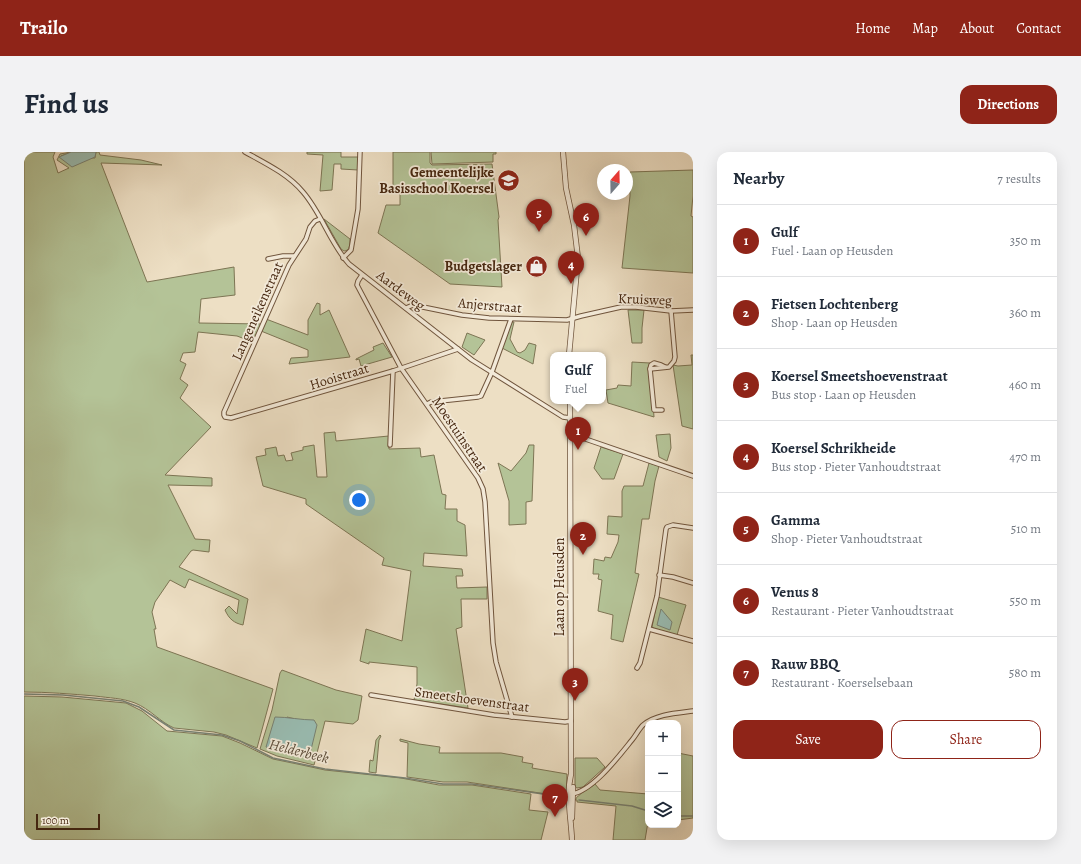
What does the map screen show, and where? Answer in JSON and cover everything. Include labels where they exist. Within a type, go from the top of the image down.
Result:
[{"type":"street","name":"Aardeweg","points":[[245,152],[276,170],[295,184],[307,197],[343,258],[349,264],[458,349],[563,417],[570,418]]},
{"type":"street","points":[[343,258],[351,250],[357,220],[360,180],[360,152]]},
{"type":"street","points":[[563,152],[566,188],[578,246],[578,267],[570,352]]},
{"type":"street","name":"Langeneikenstraat","points":[[225,417],[224,412],[294,256],[306,239],[310,227],[320,219]]},
{"type":"street","points":[[268,259],[283,256],[294,256]]},
{"type":"street","name":"Moestuinstraat","points":[[362,274],[357,285],[401,368],[471,468],[483,490],[485,502],[493,643],[496,662],[512,717]]},
{"type":"street","name":"Anjerstraat","points":[[406,308],[413,306],[462,315],[489,318],[567,320],[573,318]]},
{"type":"street","name":"Kruisweg","points":[[573,318],[621,307],[671,311],[693,310]]},
{"type":"street","points":[[662,410],[654,410],[650,369],[669,367],[675,357],[671,311]]},
{"type":"street","points":[[427,404],[431,402],[478,397],[484,391],[511,319]]},
{"type":"street","name":"Hooistraat","points":[[225,417],[231,418],[393,371],[458,349]]},
{"type":"street","points":[[390,445],[393,371]]},
{"type":"street","name":"Laan op Heusden","points":[[570,404],[571,774],[573,778],[571,794],[573,810],[571,820],[572,840]]},
{"type":"street","points":[[571,434],[693,476]]},
{"type":"street","points":[[637,668],[640,663],[657,596],[665,531],[667,527],[673,525],[693,528]]},
{"type":"street","points":[[659,575],[673,577],[693,583]]},
{"type":"street","points":[[649,629],[693,641]]},
{"type":"street","name":"Smeetshoevenstraat","points":[[371,695],[512,717],[565,722],[571,721]]},
{"type":"street","points":[[571,794],[581,791],[606,770],[644,725],[660,717],[693,711]]},
{"type":"green space","points":[[24,152],[55,152],[53,157],[58,173],[69,168],[57,160],[60,154],[71,152],[61,156],[95,158],[96,152],[99,152],[100,155],[141,160],[162,165],[101,163],[147,282],[234,267],[235,295],[201,299],[199,323],[261,324],[253,342],[237,336],[198,332],[195,352],[183,353],[180,361],[186,364],[180,379],[188,385],[180,398],[211,427],[165,475],[212,478],[212,486],[168,485],[195,539],[210,540],[209,552],[191,551],[179,567],[248,599],[243,625],[232,620],[225,610],[229,606],[237,614],[239,600],[189,579],[185,588],[170,580],[155,602],[152,612],[156,629],[154,629],[157,647],[273,689],[257,748],[226,735],[214,732],[174,728],[135,703],[125,700],[95,696],[24,692]]},
{"type":"green space","points":[[307,152],[341,152],[341,157],[358,157],[358,170],[341,169],[341,164],[334,164],[332,190],[320,191],[323,155],[307,154]]},
{"type":"green space","points":[[393,152],[430,152],[430,163],[432,165],[492,164],[499,217],[502,287],[450,284],[378,233],[386,205],[400,205],[400,190],[393,190]]},
{"type":"green space","points":[[431,152],[496,152],[496,154],[493,154],[493,162],[432,164]]},
{"type":"green space","points":[[693,170],[691,216],[693,217],[693,273],[622,268],[630,200],[633,200],[633,172]]},
{"type":"green space","points":[[324,219],[350,239],[349,247],[346,251],[341,249]]},
{"type":"green space","points":[[317,303],[320,304],[320,315],[329,310],[350,357],[289,364],[291,358],[308,357],[308,350],[261,331],[266,319],[308,335],[308,320]]},
{"type":"green space","points":[[628,310],[644,310],[642,343],[632,343]]},
{"type":"green space","points":[[511,322],[514,322],[510,339],[517,352],[520,353],[525,350],[529,343],[536,345],[533,364],[502,348]]},
{"type":"green space","points":[[467,333],[485,340],[474,355],[462,347]]},
{"type":"green space","points":[[383,343],[392,357],[361,366],[359,359],[356,360],[374,350],[373,347]]},
{"type":"green space","points":[[691,355],[693,355],[693,429],[682,426],[673,365],[692,365]]},
{"type":"green space","points":[[632,362],[650,363],[654,417],[608,403],[606,390],[617,388],[618,385],[631,386]]},
{"type":"green space","points":[[335,432],[336,441],[389,436],[389,449],[420,448],[421,457],[434,455],[442,494],[446,495],[445,509],[457,509],[457,521],[465,525],[467,556],[424,553],[423,566],[462,569],[463,576],[456,576],[457,588],[487,587],[487,599],[461,599],[462,627],[456,629],[468,708],[414,700],[417,684],[417,667],[369,662],[369,664],[360,661],[366,629],[402,641],[411,571],[382,565],[384,558],[306,504],[306,499],[263,486],[256,457],[266,455],[265,449],[276,447],[278,456],[284,455],[286,461],[293,460],[291,453],[303,450],[303,447],[314,445],[317,477],[327,477],[324,433]]},
{"type":"green space","points":[[670,434],[671,448],[667,461],[659,457],[656,435]]},
{"type":"green space","points":[[529,445],[534,445],[532,501],[526,502],[526,524],[509,525],[509,501],[498,463],[511,471],[526,453]]},
{"type":"green space","points":[[601,447],[623,454],[614,479],[602,479],[594,468]]},
{"type":"green space","points":[[649,463],[659,466],[649,519],[642,519],[635,573],[639,574],[623,642],[611,639],[613,615],[598,611],[602,580],[598,579],[599,574],[593,574],[594,559],[604,561],[605,557],[611,558],[618,542],[619,535],[607,534],[608,516],[622,517],[622,491],[624,486],[643,486]]},
{"type":"green space","points":[[658,597],[686,605],[677,635],[652,627]]},
{"type":"green space","points":[[282,670],[336,690],[362,696],[358,720],[353,724],[325,721],[314,765],[277,756],[260,749],[272,710],[280,673]],"holes":[[[287,717],[299,720],[309,757],[298,755]]]},
{"type":"green space","points":[[24,696],[62,697],[126,703],[142,711],[167,731],[222,736],[273,759],[325,770],[401,778],[439,785],[472,785],[531,794],[529,810],[548,812],[541,840],[24,840]]},
{"type":"green space","points":[[380,735],[376,773],[369,772],[370,760],[373,761],[376,740]]},
{"type":"green space","points":[[400,739],[440,747],[439,753],[501,753],[523,757],[522,762],[533,764],[532,768],[567,774],[566,797],[467,782],[443,782],[407,777],[408,743],[400,741]]},
{"type":"green space","points":[[681,754],[693,756],[693,818],[681,820]]},
{"type":"green space","points":[[575,758],[597,758],[605,767],[583,787],[577,788],[575,787]]},
{"type":"green space","points":[[595,784],[600,790],[645,794],[645,828],[647,828],[645,840],[613,840],[616,806],[577,802],[577,800],[575,800],[576,798]]},
{"type":"water","points":[[71,152],[96,152],[95,157],[72,167],[59,157]]},
{"type":"water","points":[[661,609],[672,622],[670,630],[657,625]]},
{"type":"water","points":[[275,717],[314,720],[317,725],[309,758],[266,747]]},
{"type":"waterway","name":"Helderbeek","points":[[24,694],[63,695],[123,701],[139,707],[174,730],[222,735],[240,741],[273,758],[325,769],[443,784],[472,784],[557,796]]},
{"type":"waterway","name":"Helderbeek","points":[[579,800],[632,806],[645,810]]},
{"type":"waterway","name":"Helderbeek","points":[[681,816],[693,816]]},
{"type":"place","name":"Gemeentelijke Basisschool Koersel","points":[[509,180]]},
{"type":"place","name":"Gamma","points":[[539,232]]},
{"type":"place","name":"Venus 8","points":[[586,236]]},
{"type":"place","name":"Budgetslager","points":[[537,266]]},
{"type":"place","name":"Koersel Schrikheide","points":[[571,284]]},
{"type":"place","name":"Gulf","points":[[578,450]]},
{"type":"place","name":"Fietsen Lochtenberg","points":[[583,555]]},
{"type":"place","name":"Koersel Smeetshoevenstraat","points":[[575,701]]},
{"type":"place","name":"Rauw BBQ","points":[[555,817]]}]
